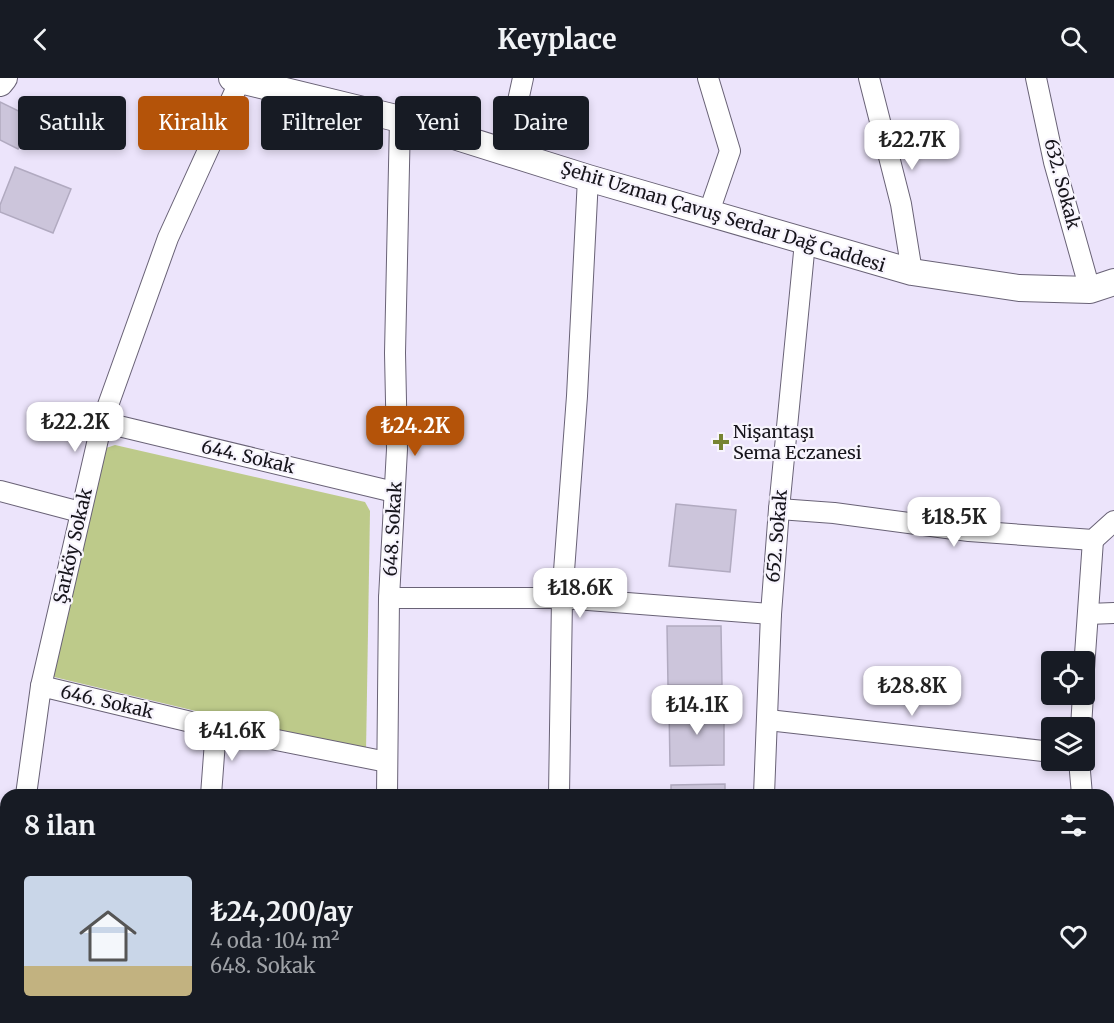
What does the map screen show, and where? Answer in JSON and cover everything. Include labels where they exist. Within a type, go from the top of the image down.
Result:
[{"type":"street","points":[[0,83],[4,78]]},
{"type":"street","points":[[507,151],[523,78]]},
{"type":"street","points":[[708,78],[730,151],[709,212]]},
{"type":"street","points":[[869,78],[901,204],[912,272]]},
{"type":"street","name":"632. Sokak","points":[[1036,78],[1054,162],[1102,286]]},
{"type":"street","name":"Şehit Uzman Çavuş Serdar Dağ Caddesi","points":[[238,79],[395,118]]},
{"type":"street","name":"Şarköy Sokak","points":[[40,686],[102,422],[168,238],[238,79]]},
{"type":"street","name":"Şehit Uzman Çavuş Serdar Dağ Caddesi","points":[[481,143],[588,178],[912,272],[1019,288],[1102,286]]},
{"type":"street","name":"648. Sokak","points":[[387,789],[389,598],[397,449],[395,352],[399,150]]},
{"type":"street","points":[[559,789],[562,598],[577,396],[588,178]]},
{"type":"street","name":"652. Sokak","points":[[764,789],[771,614],[805,242]]},
{"type":"street","name":"644. Sokak","points":[[102,422],[394,492]]},
{"type":"street","points":[[0,490],[80,512]]},
{"type":"street","points":[[779,509],[834,513],[969,531],[1093,540]]},
{"type":"street","points":[[1085,651],[1093,540],[1114,521]]},
{"type":"street","points":[[389,598],[562,598],[771,614]]},
{"type":"street","points":[[1088,614],[1114,613]]},
{"type":"street","name":"646. Sokak","points":[[27,789],[40,686],[216,728],[387,762]]},
{"type":"street","points":[[768,720],[1041,751]]},
{"type":"street","points":[[211,789],[216,728]]},
{"type":"street","points":[[1080,771],[1081,789]]},
{"type":"street","points":[[388,1023],[393,1023]]},
{"type":"green space","points":[[115,445],[365,502],[370,511],[366,752],[54,677],[52,672],[100,450]]},
{"type":"building","points":[[0,102],[18,111],[18,149],[0,140]]},
{"type":"building","points":[[15,167],[71,189],[53,233],[0,212],[0,205]]},
{"type":"building","points":[[676,504],[736,510],[730,572],[669,566]]},
{"type":"building","points":[[667,626],[721,626],[722,685],[668,685]]},
{"type":"building","points":[[669,706],[724,706],[724,765],[670,766]]},
{"type":"building","points":[[725,784],[725,789],[671,789],[671,785]]},
{"type":"place","name":"Nişantaşı Sema Eczanesi","points":[[721,442]]}]
